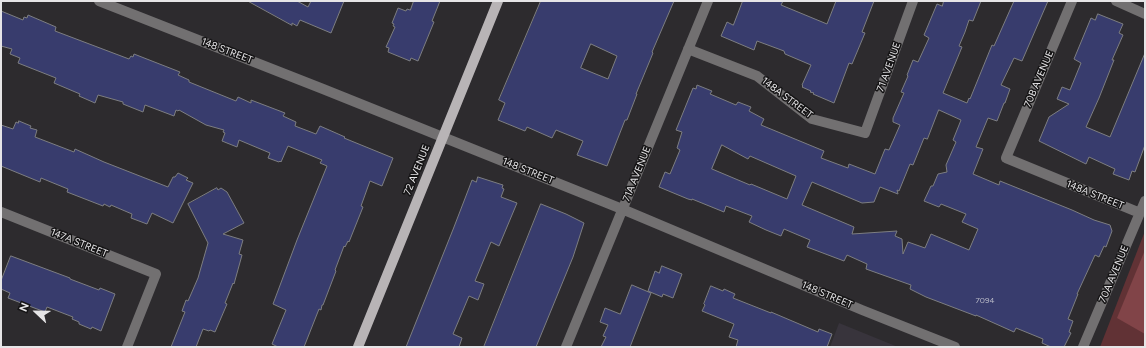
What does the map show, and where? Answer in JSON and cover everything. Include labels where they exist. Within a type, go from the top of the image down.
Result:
[{"type":"main road","name":"72 AVENUE","points":[[358,347],[498,1]]},
{"type":"street","name":"148 STREET","points":[[99,1],[622,209],[862,310],[955,347]]},
{"type":"street","name":"71A AVENUE","points":[[566,347],[708,1]]},
{"type":"street","name":"71 AVENUE","points":[[865,133],[913,1]]},
{"type":"street","name":"70B AVENUE","points":[[1006,158],[1072,1]]},
{"type":"street","points":[[1116,1],[1145,14]]},
{"type":"street","name":"148A STREET","points":[[688,49],[757,76],[812,119],[865,133]]},
{"type":"street","name":"148A STREET","points":[[1006,158],[1140,213]]},
{"type":"street","name":"70A AVENUE","points":[[1083,347],[1145,201]]},
{"type":"street","name":"147A STREET","points":[[1,212],[156,274],[127,347]]},
{"type":"shaded area","points":[[1145,231],[1145,347],[1100,347]]},
{"type":"shaded area","points":[[1145,250],[1145,334],[1117,318]]},
{"type":"shaded area","points":[[839,323],[898,347],[830,347]]},
{"type":"building","points":[[248,1],[297,1],[308,7],[311,1],[344,1],[331,33],[300,20],[297,26],[292,23],[292,25]]},
{"type":"building","points":[[414,1],[440,1],[432,21],[434,22],[418,61],[411,58],[410,61],[388,52],[389,48],[386,47],[395,27],[392,23],[398,8],[406,11],[407,9],[410,10]]},
{"type":"building","points":[[541,1],[674,1],[652,52],[653,53],[627,120],[625,120],[607,166],[577,155],[583,141],[556,130],[552,138],[527,127],[525,131],[498,120],[505,103],[499,100]],"holes":[[[591,44],[617,56],[608,79],[581,68]]]},
{"type":"building","points":[[743,1],[783,1],[781,5],[827,24],[836,1],[874,1],[862,32],[865,33],[852,64],[849,63],[834,103],[813,94],[814,93],[810,92],[811,91],[802,87],[811,65],[785,54],[784,51],[757,41],[754,50],[721,36],[727,22],[733,25]]},
{"type":"building","points":[[944,1],[981,1],[973,21],[969,20],[959,46],[962,47],[943,93],[967,103],[992,45],[994,46],[1014,1],[1048,1],[1022,61],[1014,58],[1001,85],[1010,89],[997,121],[988,118],[976,147],[983,149],[973,174],[999,185],[1000,181],[1094,220],[1110,225],[1112,231],[1106,247],[1104,246],[1099,257],[1095,255],[1077,294],[1068,319],[1073,321],[1069,332],[1071,333],[1064,347],[1051,347],[1042,343],[1043,339],[1016,328],[1014,332],[976,315],[926,297],[910,289],[911,285],[866,269],[867,264],[847,255],[844,261],[807,247],[810,240],[784,229],[781,236],[766,230],[749,222],[752,216],[726,206],[724,212],[659,187],[665,172],[670,174],[680,150],[677,148],[682,132],[676,130],[693,88],[696,89],[697,85],[712,91],[710,94],[736,105],[738,102],[751,107],[749,111],[764,119],[761,125],[824,151],[821,158],[848,168],[849,164],[875,174],[885,149],[889,150],[900,125],[893,122],[893,118],[904,93],[901,92],[908,76],[907,75],[913,60],[918,62],[929,38],[924,35],[937,4],[942,6]],"holes":[[[939,110],[961,120],[953,140],[956,142],[946,165],[947,172],[938,174],[924,201],[939,207],[941,204],[966,214],[962,222],[978,229],[969,250],[931,234],[925,248],[908,242],[903,254],[902,239],[895,236],[897,231],[852,234],[854,227],[802,205],[812,182],[862,203],[874,202],[880,187],[898,194],[897,190],[899,191],[910,164],[913,165],[924,138],[927,139]],[[722,145],[748,159],[750,156],[796,176],[787,199],[712,169]]]},
{"type":"building","points":[[1,11],[23,20],[24,17],[27,18],[28,15],[56,27],[55,31],[129,59],[131,56],[133,57],[134,54],[180,72],[178,75],[189,80],[189,82],[236,101],[238,97],[251,103],[251,100],[285,113],[283,116],[296,122],[295,126],[316,134],[320,126],[345,137],[344,138],[393,158],[382,186],[370,181],[361,206],[363,207],[349,242],[348,241],[345,247],[344,246],[323,305],[321,310],[319,309],[304,347],[278,347],[272,344],[286,310],[273,304],[327,166],[320,163],[322,160],[288,146],[281,162],[279,162],[268,158],[270,153],[239,140],[237,147],[222,141],[225,133],[223,132],[224,130],[206,125],[179,110],[176,110],[174,116],[145,105],[143,112],[123,104],[123,102],[98,95],[95,103],[79,96],[80,94],[54,83],[56,78],[18,63],[20,58],[10,54],[12,49],[1,46]]},
{"type":"building","points":[[1098,14],[1123,24],[1119,33],[1123,35],[1112,60],[1114,60],[1099,98],[1086,127],[1110,137],[1145,53],[1145,145],[1135,172],[1132,171],[1129,180],[1113,174],[1115,169],[1089,157],[1086,164],[1039,141],[1049,117],[1069,104],[1057,99],[1062,87],[1070,90],[1081,63],[1074,59],[1091,18],[1095,20]]},
{"type":"building","points":[[19,121],[31,126],[30,128],[37,130],[35,137],[74,152],[75,149],[168,187],[173,177],[175,177],[178,173],[188,178],[186,180],[193,183],[173,223],[152,213],[147,224],[131,218],[132,214],[111,205],[110,207],[104,204],[103,206],[67,192],[68,189],[41,178],[40,182],[1,166],[1,125],[13,129],[16,122],[18,123]]},
{"type":"building","points":[[478,177],[503,185],[502,188],[504,189],[501,197],[517,203],[499,246],[491,242],[475,281],[484,284],[478,300],[469,296],[453,334],[462,338],[459,347],[406,347],[472,180],[476,182]]},
{"type":"building","points":[[217,188],[218,190],[221,188],[227,192],[244,223],[223,234],[243,240],[239,254],[242,255],[234,284],[233,283],[225,303],[227,304],[215,332],[203,329],[196,347],[171,347],[185,312],[182,311],[186,300],[188,301],[198,278],[208,243],[188,204]]},
{"type":"building","points":[[541,204],[584,223],[573,257],[536,347],[484,347]]},
{"type":"building","points":[[11,256],[99,290],[100,288],[115,294],[101,331],[79,324],[79,322],[72,319],[73,317],[47,307],[45,312],[8,298],[10,293],[1,289],[1,281]]},
{"type":"building","points":[[662,266],[682,274],[673,298],[663,294],[662,297],[648,291],[655,271],[659,273]]},
{"type":"building","points":[[632,285],[651,293],[630,347],[601,347],[606,337],[603,336],[608,325],[600,322],[605,308],[620,314]]},
{"type":"building","points":[[711,286],[723,291],[724,289],[735,294],[733,298],[818,332],[819,329],[832,334],[827,347],[736,347],[738,340],[729,337],[734,324],[702,311]]}]
